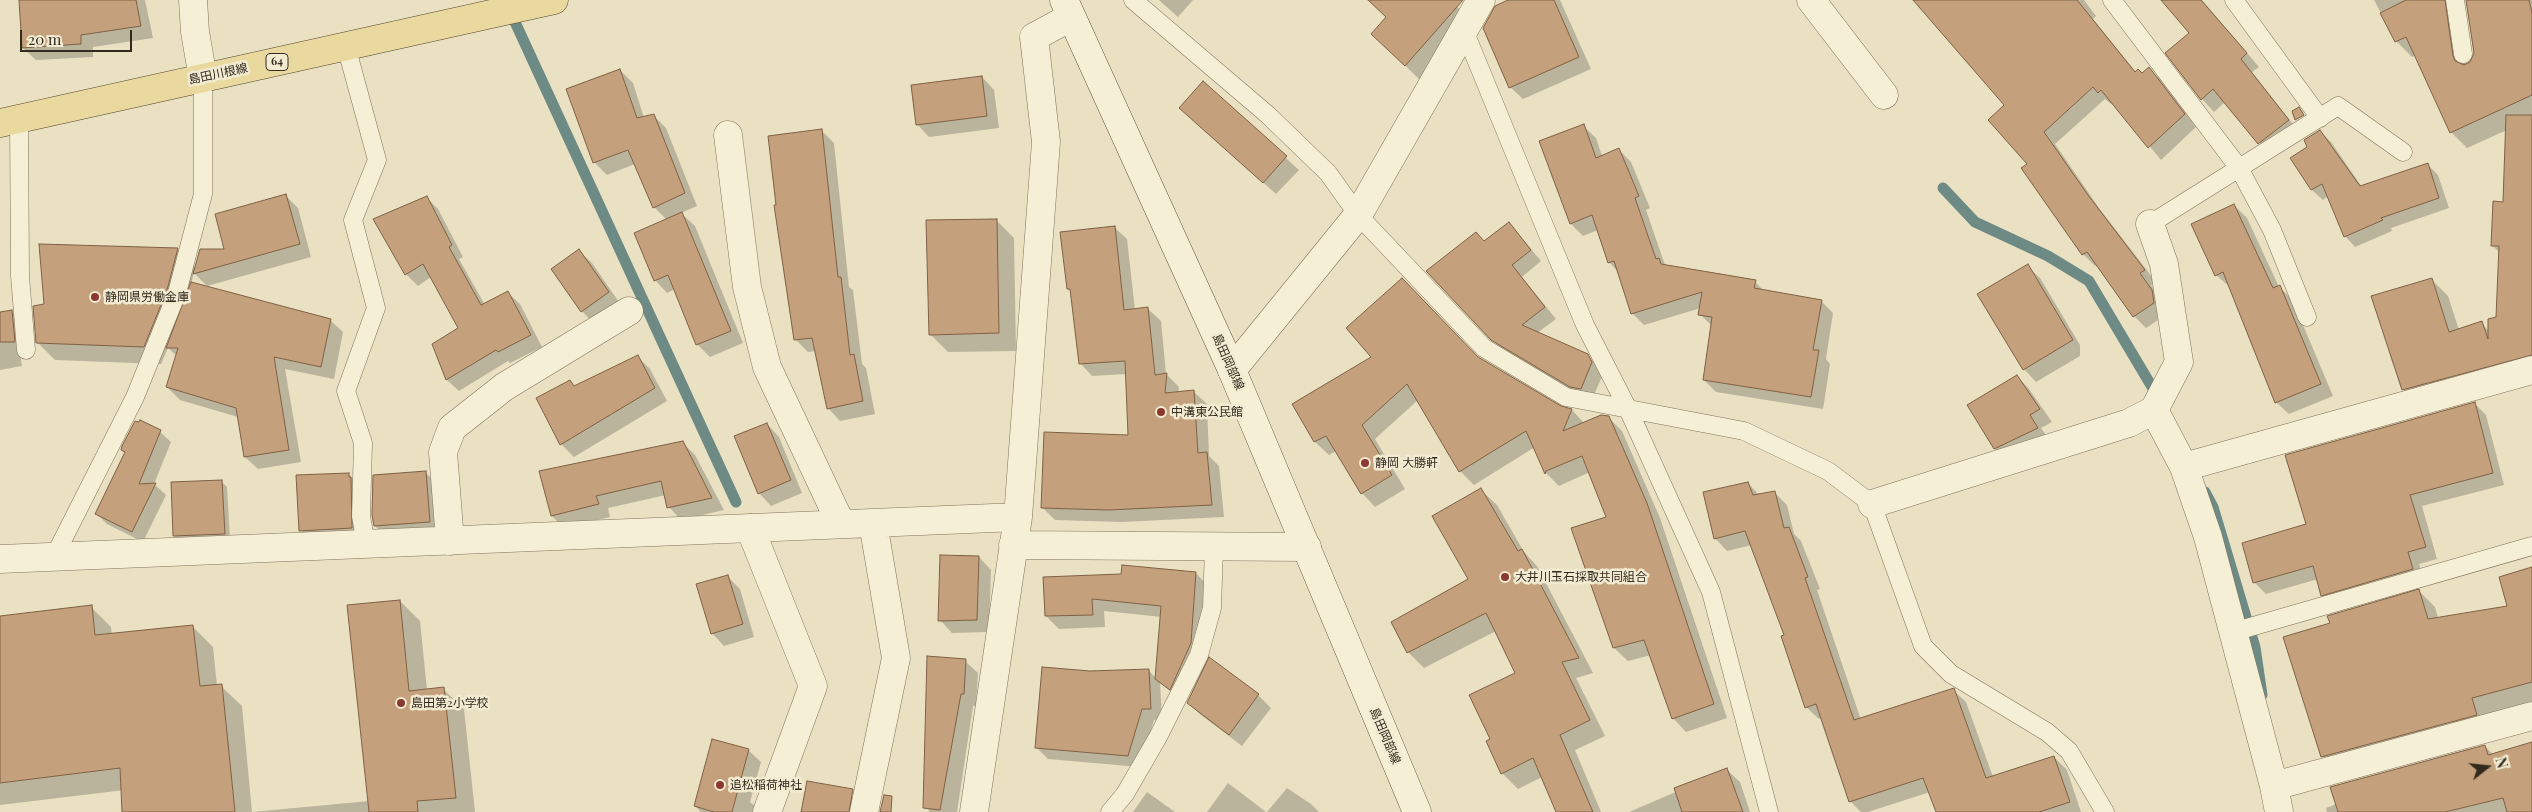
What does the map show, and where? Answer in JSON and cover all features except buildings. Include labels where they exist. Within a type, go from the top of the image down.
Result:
[{"type":"main road","name":"島田川根線","points":[[9,121],[554,0]]},
{"type":"street","points":[[193,0],[194,32],[203,78]]},
{"type":"street","points":[[1232,370],[1358,215],[1481,0]]},
{"type":"street","points":[[1810,0],[1884,95]]},
{"type":"street","points":[[974,812],[1018,517],[1046,142],[1034,37],[1067,8]]},
{"type":"street","name":"島田岡部線","points":[[1067,8],[1232,370],[1417,812]]},
{"type":"street","points":[[728,135],[747,287],[767,367],[841,524]]},
{"type":"street","points":[[1872,504],[2129,423],[2154,410],[2179,362],[2164,264],[2150,224]]},
{"type":"street","points":[[450,541],[443,452],[452,428],[504,387],[629,312]]},
{"type":"street","points":[[2184,467],[2532,370]]},
{"type":"street","points":[[2154,410],[2184,467],[2208,537],[2277,799],[2532,716]]},
{"type":"street","points":[[0,559],[1018,517]]},
{"type":"street","points":[[864,812],[896,658],[873,523]]},
{"type":"street","points":[[750,528],[813,686],[766,812]]},
{"type":"street","points":[[1013,545],[1214,548],[1307,547]]},
{"type":"lane","points":[[1133,0],[1268,115],[1328,173],[1358,215],[1484,348],[1566,397],[1744,430],[1828,471],[1872,504],[1923,646],[1951,674],[2047,732],[2069,751],[2105,812]]},
{"type":"lane","points":[[2112,0],[2239,168],[2272,230],[2308,317]]},
{"type":"lane","points":[[2234,0],[2320,118]]},
{"type":"lane","points":[[2455,0],[2463,54]]},
{"type":"lane","points":[[1464,30],[1585,325],[1628,409],[1711,592],[1769,812]]},
{"type":"lane","points":[[346,46],[377,160],[354,220],[376,308],[346,391],[363,443],[361,516],[366,544]]},
{"type":"lane","points":[[54,557],[135,397],[177,293],[202,194],[203,78]]},
{"type":"lane","points":[[2150,224],[2338,106],[2403,152]]},
{"type":"lane","points":[[9,121],[26,350]]},
{"type":"lane","points":[[2233,632],[2532,546]]},
{"type":"lane","points":[[1110,812],[1125,794],[1158,737],[1199,655],[1212,608],[1214,548]]},
{"type":"waterway","points":[[509,9],[736,502]]},
{"type":"waterway","points":[[1943,188],[1975,222],[2048,256],[2089,281],[2158,397]]},
{"type":"waterway","points":[[2205,492],[2213,507],[2255,647],[2262,695]]},
{"type":"place","name":"静岡県労働金庫","points":[[95,297]]},
{"type":"place","name":"中溝東公民館","points":[[1161,412]]},
{"type":"place","name":"静岡 大勝軒","points":[[1365,463]]},
{"type":"place","name":"大井川玉石採取共同組合","points":[[1505,577]]},
{"type":"place","name":"島田第2小学校","points":[[401,703]]},
{"type":"place","name":"追松稲荷神社","points":[[720,785]]}]
